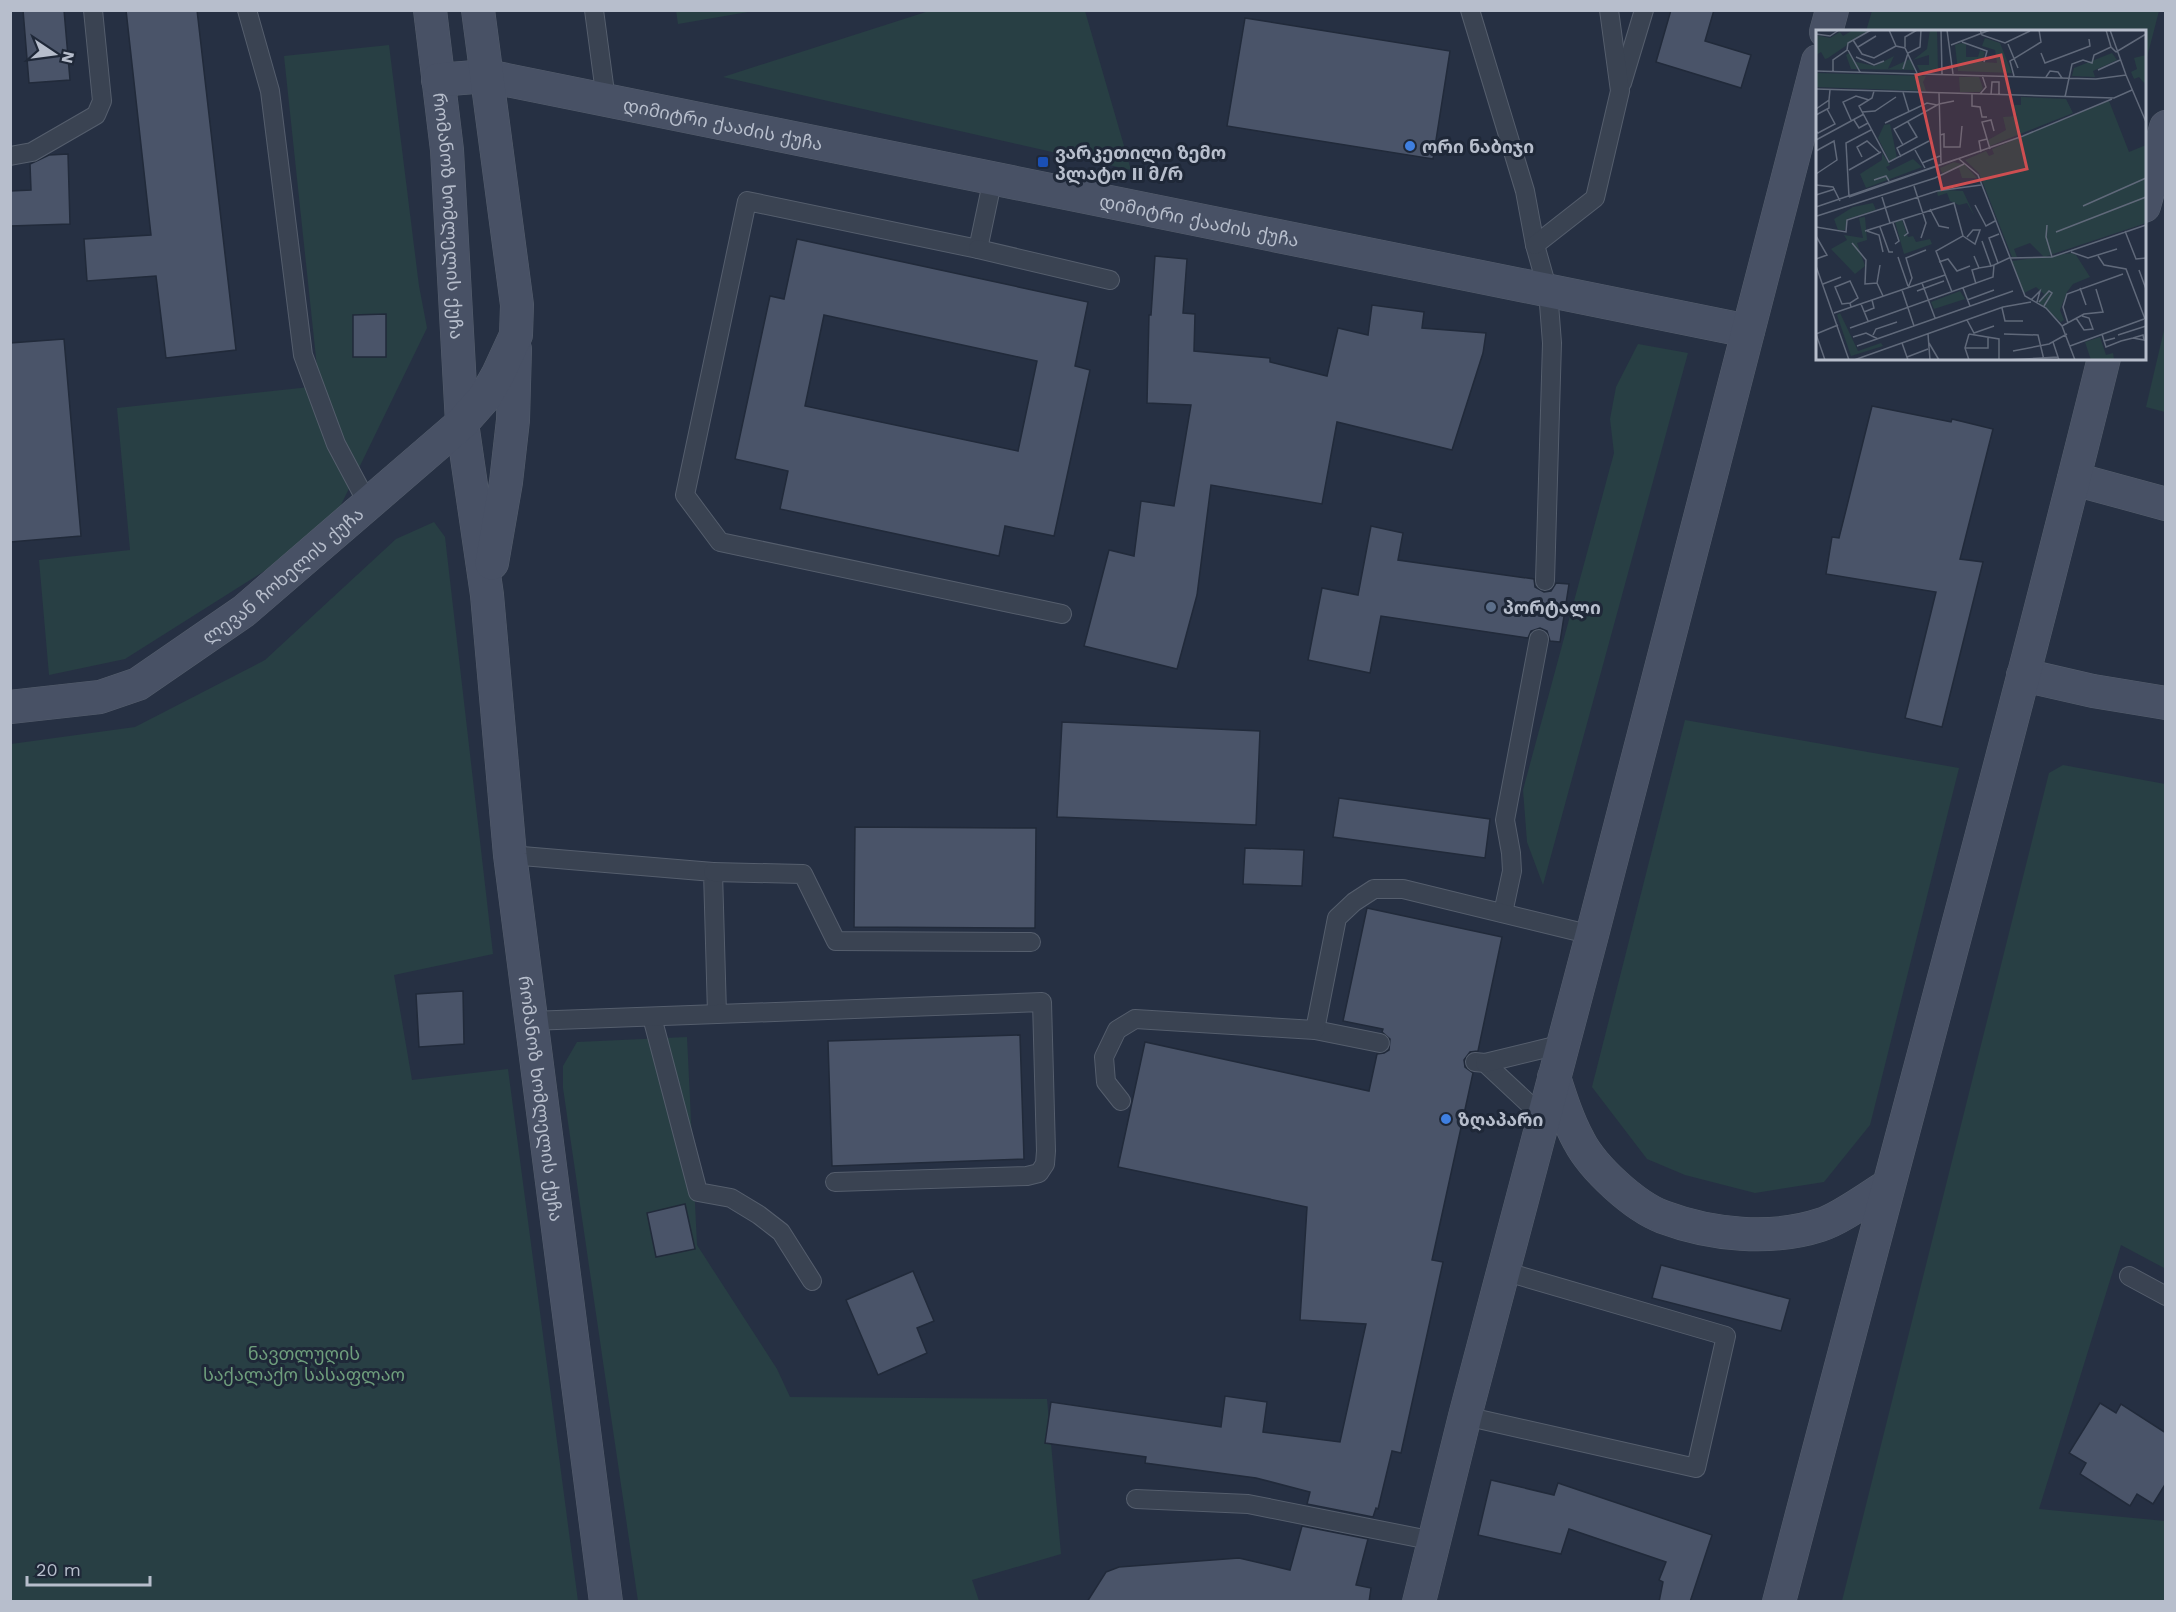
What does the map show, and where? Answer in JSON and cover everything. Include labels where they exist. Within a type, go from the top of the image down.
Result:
[{"type":"street","name":"რომანოზ ხომლელის ქუჩა","points":[[430,10],[447,150],[462,423],[487,595],[510,855],[530,1021],[606,1602]]},
{"type":"street","name":"რომანოზ ხომლელის ქუჩა","points":[[478,10],[517,304],[513,420],[506,482],[487,595]]},
{"type":"street","points":[[1827,30],[1832,10]]},
{"type":"street","points":[[1419,1602],[1465,1416],[1816,70]]},
{"type":"street","name":"დიმიტრი ქააძის ქუჩა","points":[[438,80],[487,76],[1748,332]]},
{"type":"street","points":[[2146,202],[2166,127]]},
{"type":"street","name":"რომანოზ ხომლელის ქუჩა","points":[[462,423],[494,382],[516,335]]},
{"type":"street","points":[[1779,1602],[1887,1186],[2001,765],[2104,360]]},
{"type":"street","name":"ლევან ჩოხელის ქუჩა","points":[[10,707],[100,697],[138,684],[244,611],[462,423]]},
{"type":"street","points":[[462,423],[486,444],[506,482]]},
{"type":"street","points":[[2074,479],[2166,504]]},
{"type":"street","points":[[2023,675],[2093,691],[2166,703]]},
{"type":"street","points":[[1554,1077],[1579,1143],[1596,1165],[1629,1197],[1661,1217],[1731,1233],[1779,1234],[1822,1225],[1887,1186]]},
{"type":"lane","points":[[10,156],[32,152],[96,115],[102,101],[93,10]]},
{"type":"lane","points":[[247,10],[270,91],[303,355],[336,444],[368,504]]},
{"type":"lane","points":[[594,10],[606,100]]},
{"type":"lane","points":[[1470,10],[1525,191],[1535,245],[1548,291],[1552,343],[1545,581]]},
{"type":"lane","points":[[1608,10],[1620,91]]},
{"type":"lane","points":[[1535,245],[1595,198],[1620,91],[1644,10]]},
{"type":"lane","points":[[978,249],[993,178]]},
{"type":"lane","points":[[1062,614],[720,542],[685,495],[747,201],[978,249],[1110,280]]},
{"type":"lane","points":[[1503,913],[1512,871],[1505,820],[1539,639]]},
{"type":"lane","points":[[510,855],[713,872],[803,874],[836,941],[1031,942]]},
{"type":"lane","points":[[713,872],[717,1014]]},
{"type":"lane","points":[[1315,1030],[1337,918],[1354,902],[1374,889],[1403,889],[1592,935]]},
{"type":"lane","points":[[530,1021],[1042,1002],[1046,1151],[1045,1164],[1039,1173],[1027,1176],[835,1182]]},
{"type":"lane","points":[[652,1017],[698,1192],[731,1198],[781,1232],[812,1281]]},
{"type":"lane","points":[[1121,1101],[1106,1082],[1104,1057],[1117,1030],[1136,1019],[1315,1030],[1380,1043]]},
{"type":"lane","points":[[1543,1117],[1480,1063],[1563,1044]]},
{"type":"lane","points":[[1465,1416],[1696,1468],[1726,1336],[1503,1271]]},
{"type":"lane","points":[[2129,1276],[2166,1296]]},
{"type":"lane","points":[[1136,1499],[1248,1504],[1434,1541]]},
{"type":"green space","points":[[676,10],[754,10],[754,11],[678,24]]},
{"type":"green space","points":[[1872,10],[2159,11],[2146,61],[2146,30],[1866,30]]},
{"type":"green space","points":[[929,11],[1085,11],[1131,170],[723,77]]},
{"type":"green space","points":[[389,45],[419,286],[427,328],[339,509],[277,563],[125,659],[49,675],[39,560],[130,550],[117,408],[319,386],[284,56]]},
{"type":"green space","points":[[2165,326],[2166,412],[2146,407]]},
{"type":"green space","points":[[1638,344],[1688,353],[1543,885],[1527,842],[1523,790],[1614,453],[1610,419],[1616,387]]},
{"type":"green space","name":"ნავთლუღის საქალაქო სასაფლაო","points":[[434,522],[445,537],[493,954],[394,975],[412,1080],[508,1069],[578,1601],[11,1601],[11,744],[135,727],[265,660],[396,539]]},
{"type":"green space","points":[[1685,720],[1959,768],[1870,1125],[1824,1182],[1755,1193],[1685,1175],[1647,1159],[1592,1087]]},
{"type":"green space","points":[[2063,765],[2165,784],[2166,1269],[2121,1245],[2039,1509],[2165,1521],[2165,1601],[1842,1601],[2049,773]]},
{"type":"green space","points":[[687,1037],[697,1245],[777,1369],[790,1397],[1047,1399],[1061,1554],[972,1580],[979,1601],[638,1601],[563,1088],[563,1066],[577,1042]]},
{"type":"building","points":[[23,10],[64,10],[70,80],[29,83]]},
{"type":"building","points":[[126,10],[197,10],[236,350],[166,358],[156,276],[87,281],[84,239],[151,235]]},
{"type":"building","points":[[1671,10],[1714,10],[1705,41],[1751,55],[1741,88],[1656,62]]},
{"type":"building","points":[[1245,18],[1450,51],[1433,159],[1227,126]]},
{"type":"building","points":[[68,154],[70,224],[10,226],[10,191],[31,190],[30,164],[49,155]]},
{"type":"building","points":[[797,239],[1088,302],[1075,366],[1090,370],[1054,536],[1005,526],[999,556],[780,509],[788,471],[735,459],[770,296],[784,299]],"holes":[[[824,315],[1037,361],[1018,451],[805,406]]]},
{"type":"building","points":[[1155,256],[1187,259],[1183,313],[1195,314],[1194,351],[1270,358],[1270,362],[1327,376],[1338,328],[1368,335],[1372,305],[1424,312],[1422,328],[1486,333],[1483,353],[1452,450],[1337,422],[1322,504],[1211,485],[1197,595],[1177,669],[1084,646],[1109,550],[1134,556],[1141,501],[1174,506],[1191,405],[1147,403],[1149,315],[1151,315]]},
{"type":"building","points":[[386,314],[386,357],[353,357],[353,315]]},
{"type":"building","points":[[64,339],[81,536],[10,542],[10,343]]},
{"type":"building","points":[[1872,406],[1951,422],[1952,419],[1993,429],[1960,559],[1983,562],[1942,727],[1905,718],[1936,592],[1826,574],[1832,537],[1839,538]]},
{"type":"building","points":[[1371,526],[1403,533],[1398,560],[1534,579],[1535,587],[1544,592],[1551,591],[1556,583],[1569,584],[1560,642],[1550,641],[1547,631],[1540,628],[1531,631],[1528,638],[1381,616],[1370,673],[1308,660],[1322,588],[1358,595]]},
{"type":"building","points":[[1062,722],[1260,731],[1256,825],[1057,817]]},
{"type":"building","points":[[1339,798],[1490,819],[1485,858],[1333,837]]},
{"type":"building","points":[[855,827],[1036,828],[1035,928],[854,927]]},
{"type":"building","points":[[1245,848],[1304,850],[1302,886],[1243,884]]},
{"type":"building","points":[[1367,908],[1502,937],[1478,1051],[1470,1052],[1464,1060],[1465,1067],[1473,1073],[1432,1260],[1443,1262],[1401,1453],[1392,1451],[1378,1509],[1376,1508],[1373,1517],[1307,1504],[1310,1492],[1256,1478],[1145,1463],[1146,1457],[1045,1443],[1051,1402],[1221,1427],[1225,1396],[1267,1402],[1263,1432],[1340,1442],[1366,1324],[1300,1320],[1307,1207],[1118,1167],[1145,1042],[1369,1091],[1377,1054],[1389,1050],[1390,1039],[1382,1032],[1383,1029],[1343,1021]]},
{"type":"building","points":[[463,991],[464,1044],[419,1047],[416,994]]},
{"type":"building","points":[[1020,1035],[1024,1159],[832,1166],[828,1041]]},
{"type":"building","points":[[685,1204],[695,1249],[656,1257],[647,1213]]},
{"type":"building","points":[[1661,1265],[1790,1299],[1781,1331],[1652,1298]]},
{"type":"building","points":[[913,1271],[934,1321],[917,1328],[927,1353],[878,1375],[846,1300]]},
{"type":"building","points":[[2100,1403],[2116,1413],[2121,1404],[2166,1433],[2166,1483],[2153,1504],[2137,1494],[2130,1506],[2080,1474],[2086,1463],[2069,1453]]},
{"type":"building","points":[[1491,1480],[1554,1495],[1558,1483],[1712,1535],[1690,1602],[1659,1602],[1663,1582],[1659,1580],[1666,1562],[1569,1529],[1561,1554],[1478,1535]]},
{"type":"building","points":[[1302,1526],[1368,1539],[1356,1585],[1371,1588],[1369,1602],[1087,1602],[1106,1572],[1119,1567],[1239,1558],[1290,1570]]},
{"type":"place","name":"ორი ნაბიჯი","points":[[1410,146]]},
{"type":"place","name":"ვარკეთილი ზემო პლატო II მ/რ","points":[[1043,162]]},
{"type":"place","name":"პორტალი","points":[[1491,607]]},
{"type":"place","name":"ზღაპარი","points":[[1446,1119]]}]
